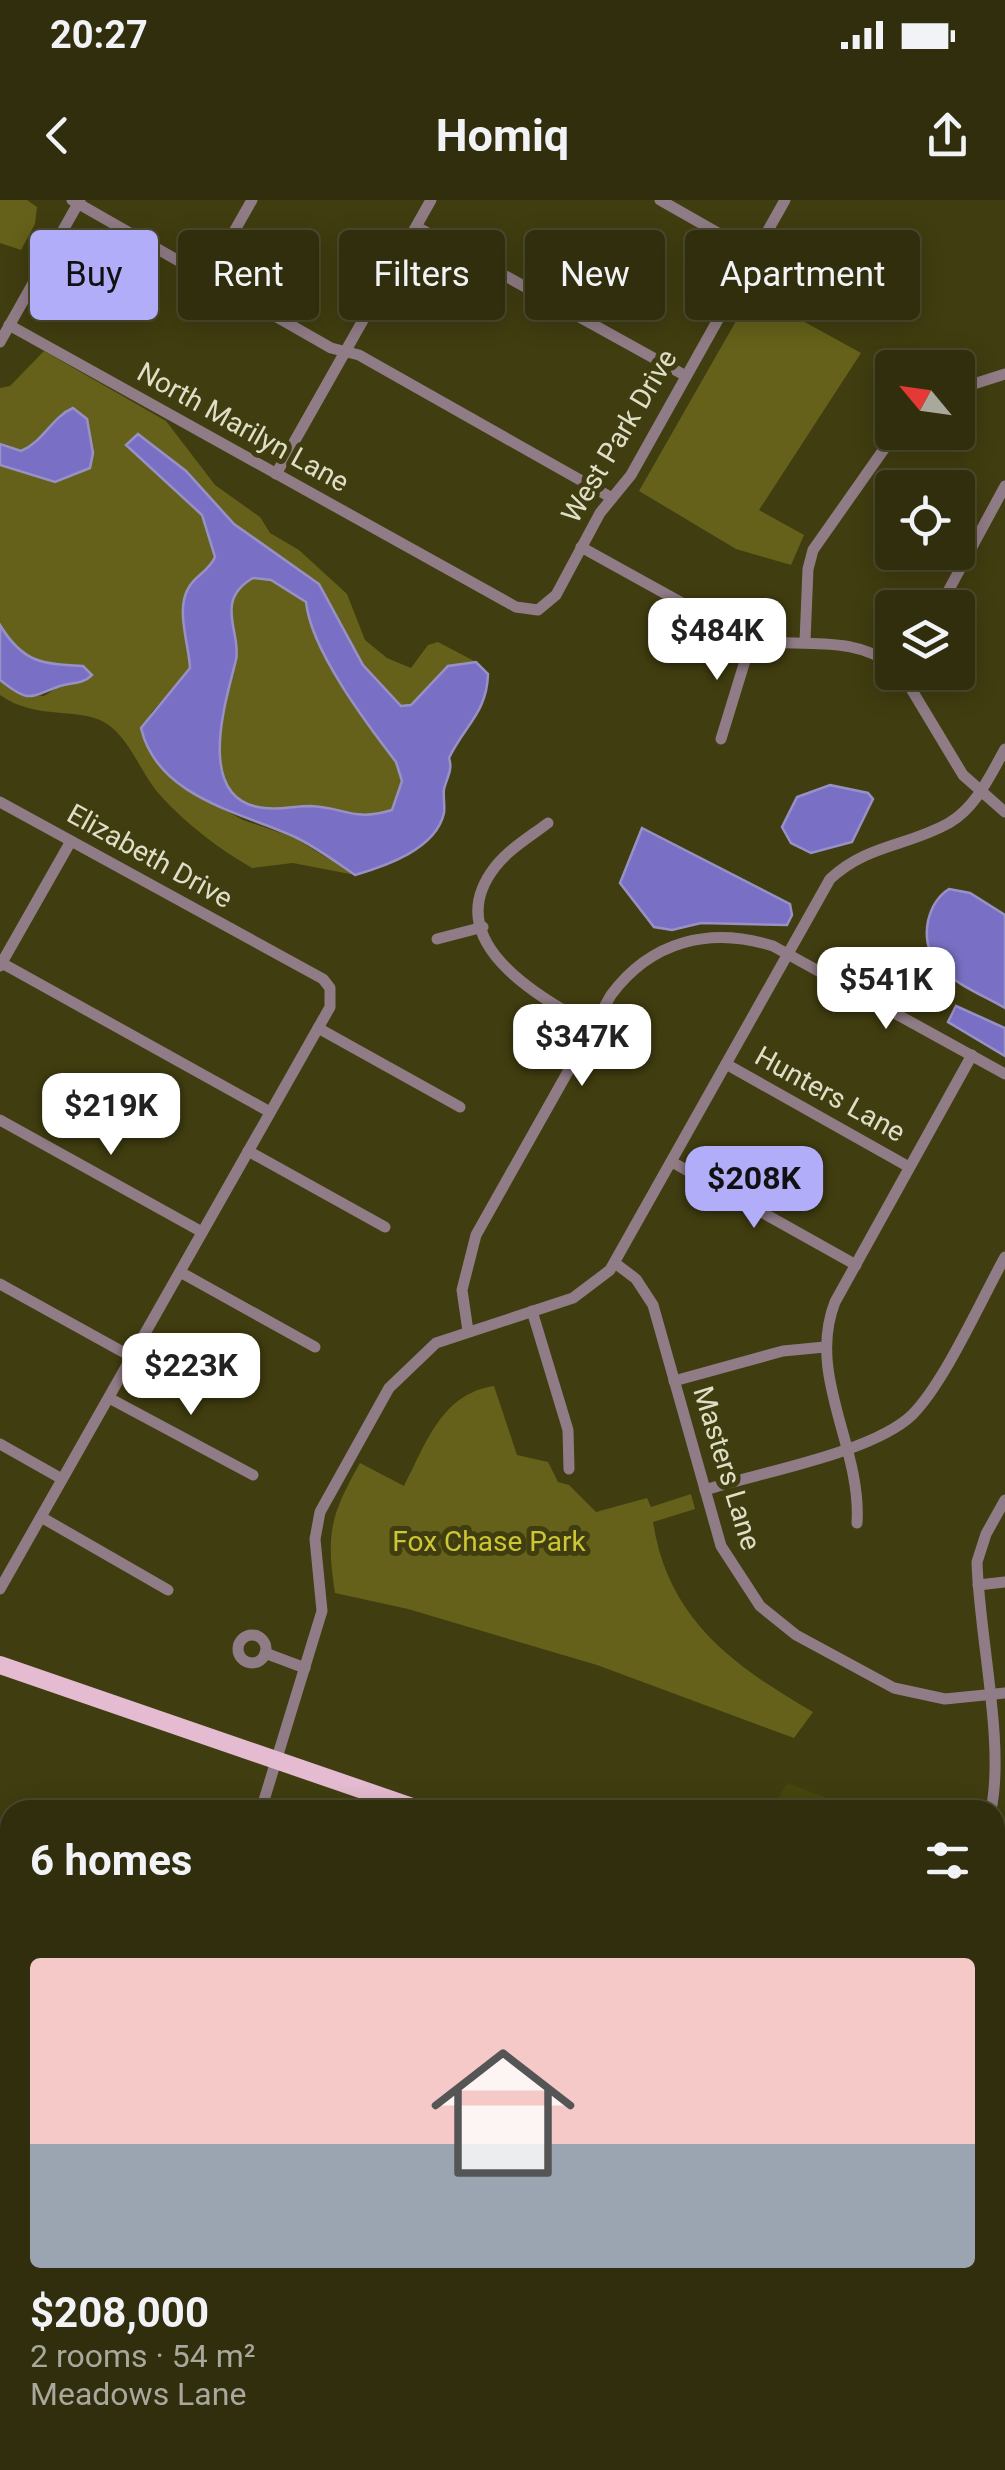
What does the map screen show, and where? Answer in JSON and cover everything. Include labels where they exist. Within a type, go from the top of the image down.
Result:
[{"type":"main road","points":[[0,1665],[394,1800]]},
{"type":"street","points":[[235,230],[252,200]]},
{"type":"street","points":[[276,474],[431,200]]},
{"type":"street","points":[[660,200],[713,230]]},
{"type":"street","name":"West Park Drive","points":[[768,230],[785,200]]},
{"type":"street","points":[[0,342],[76,201],[178,264]]},
{"type":"street","points":[[416,228],[686,376]]},
{"type":"street","points":[[280,320],[345,354],[359,355],[612,498]]},
{"type":"street","name":"West Park Drive","points":[[452,572],[516,607],[538,610],[556,595],[612,498],[631,475],[718,320]]},
{"type":"street","name":"North Marilyn Lane","points":[[9,325],[452,572]]},
{"type":"street","points":[[975,383],[1005,374]]},
{"type":"street","points":[[804,641],[808,569],[813,550],[883,450]]},
{"type":"street","points":[[949,590],[1005,486]]},
{"type":"street","points":[[581,548],[723,627],[752,638],[862,647],[875,654]]},
{"type":"street","points":[[722,740],[752,638]]},
{"type":"street","points":[[912,690],[963,775],[1005,812]]},
{"type":"street","points":[[264,1800],[322,1611],[315,1539],[326,1500],[399,1375],[436,1344],[587,1290],[615,1263],[823,890],[850,861],[950,822],[980,792],[1005,749]]},
{"type":"street","name":"Elizabeth Drive","points":[[0,802],[323,979],[330,988],[330,1007],[318,1028]]},
{"type":"street","points":[[548,822],[502,858],[490,875],[480,902],[483,926],[494,955],[518,983],[593,1027]]},
{"type":"street","points":[[71,842],[1,964],[270,1112]]},
{"type":"street","points":[[436,939],[483,926]]},
{"type":"street","points":[[468,1331],[462,1290],[470,1247],[593,1027],[632,970],[678,944],[734,936],[787,954],[1005,1074]]},
{"type":"street","points":[[0,1590],[318,1028],[460,1107]]},
{"type":"street","points":[[857,1523],[859,1499],[825,1347],[830,1314],[972,1055]]},
{"type":"street","name":"Hunters Lane","points":[[726,1064],[909,1167]]},
{"type":"street","points":[[0,1120],[202,1232]]},
{"type":"street","points":[[248,1151],[385,1227]]},
{"type":"street","points":[[672,1162],[856,1264]]},
{"type":"street","points":[[705,1490],[883,1435],[924,1402],[1005,1256]]},
{"type":"street","name":"Masters Lane","points":[[615,1263],[636,1279],[653,1305],[705,1490],[732,1569],[777,1621],[894,1688],[944,1699],[998,1694]]},
{"type":"street","points":[[180,1272],[314,1347]]},
{"type":"street","points":[[0,1284],[132,1357]]},
{"type":"street","points":[[532,1311],[568,1430],[569,1469]]},
{"type":"street","points":[[674,1381],[783,1350],[825,1347]]},
{"type":"street","points":[[109,1398],[253,1475]]},
{"type":"street","points":[[0,1444],[62,1478]]},
{"type":"street","points":[[1001,1793],[998,1694],[978,1585],[980,1547],[1005,1500]]},
{"type":"street","points":[[41,1517],[168,1590]]},
{"type":"street","points":[[978,1585],[1005,1582]]},
{"type":"street","points":[[266,1653],[306,1668]]},
{"type":"shaded area","points":[[73,408],[87,419],[93,453],[90,468],[55,482],[0,465],[0,444],[21,451]]},
{"type":"shaded area","points":[[138,434],[186,471],[234,524],[319,584],[363,665],[401,706],[411,705],[448,666],[476,662],[488,674],[484,699],[449,758],[444,813],[439,826],[420,846],[395,861],[355,875],[295,837],[203,799],[164,771],[141,728],[190,668],[183,616],[185,596],[215,557],[202,515],[126,445]],"holes":[[[253,578],[271,580],[306,602],[329,663],[396,762],[402,781],[392,810],[367,815],[310,806],[265,808],[243,802],[229,788],[220,748],[237,650],[232,618],[234,597]]]},
{"type":"shaded area","points":[[0,625],[17,647],[35,659],[83,666],[92,675],[35,695],[18,693],[0,680]]},
{"type":"shaded area","points":[[830,785],[868,793],[873,799],[852,842],[811,853],[791,843],[782,827],[797,797]]},
{"type":"shaded area","points":[[642,828],[790,904],[792,915],[787,925],[701,923],[672,930],[654,927],[620,883]]},
{"type":"shaded area","points":[[949,889],[970,893],[1005,915],[1005,1008],[949,976],[931,953],[927,939],[929,916]]},
{"type":"shaded area","points":[[956,1006],[1005,1028],[1005,1056],[948,1022]]},
{"type":"shaded area","points":[[787,1783],[833,1800],[778,1800]]},
{"type":"green space","points":[[0,200],[27,200],[37,207],[35,224],[21,250],[0,243]]},
{"type":"green space","points":[[737,320],[801,320],[861,353],[759,510],[804,535],[791,565],[736,549],[639,491]]},
{"type":"green space","points":[[44,351],[166,421],[215,485],[260,517],[270,533],[299,550],[347,594],[365,640],[387,658],[411,668],[428,645],[438,642],[476,662],[448,666],[411,706],[402,706],[363,665],[319,584],[234,524],[186,471],[138,434],[126,444],[202,515],[216,557],[188,589],[183,610],[190,668],[151,713],[144,740],[151,756],[190,791],[243,820],[293,837],[355,875],[293,863],[252,868],[203,835],[170,806],[110,726],[87,716],[29,708],[0,695],[0,680],[17,693],[44,696],[58,687],[86,681],[83,666],[35,659],[17,647],[0,625],[0,465],[55,482],[64,412],[37,445],[21,452],[0,444],[0,388],[10,386]]},
{"type":"green space","points":[[253,578],[271,580],[306,602],[328,663],[396,762],[402,781],[392,810],[367,815],[311,806],[259,807],[243,802],[230,791],[223,776],[220,736],[237,650],[232,607],[241,587]]},
{"type":"green space","name":"Fox Chase Park","points":[[494,1386],[517,1455],[548,1462],[558,1482],[569,1485],[596,1512],[647,1498],[651,1507],[691,1494],[695,1509],[653,1522],[673,1587],[689,1613],[732,1658],[813,1712],[794,1738],[597,1665],[408,1609],[335,1593],[333,1526],[342,1497],[360,1463],[404,1486],[428,1438],[448,1410],[476,1391]]}]
